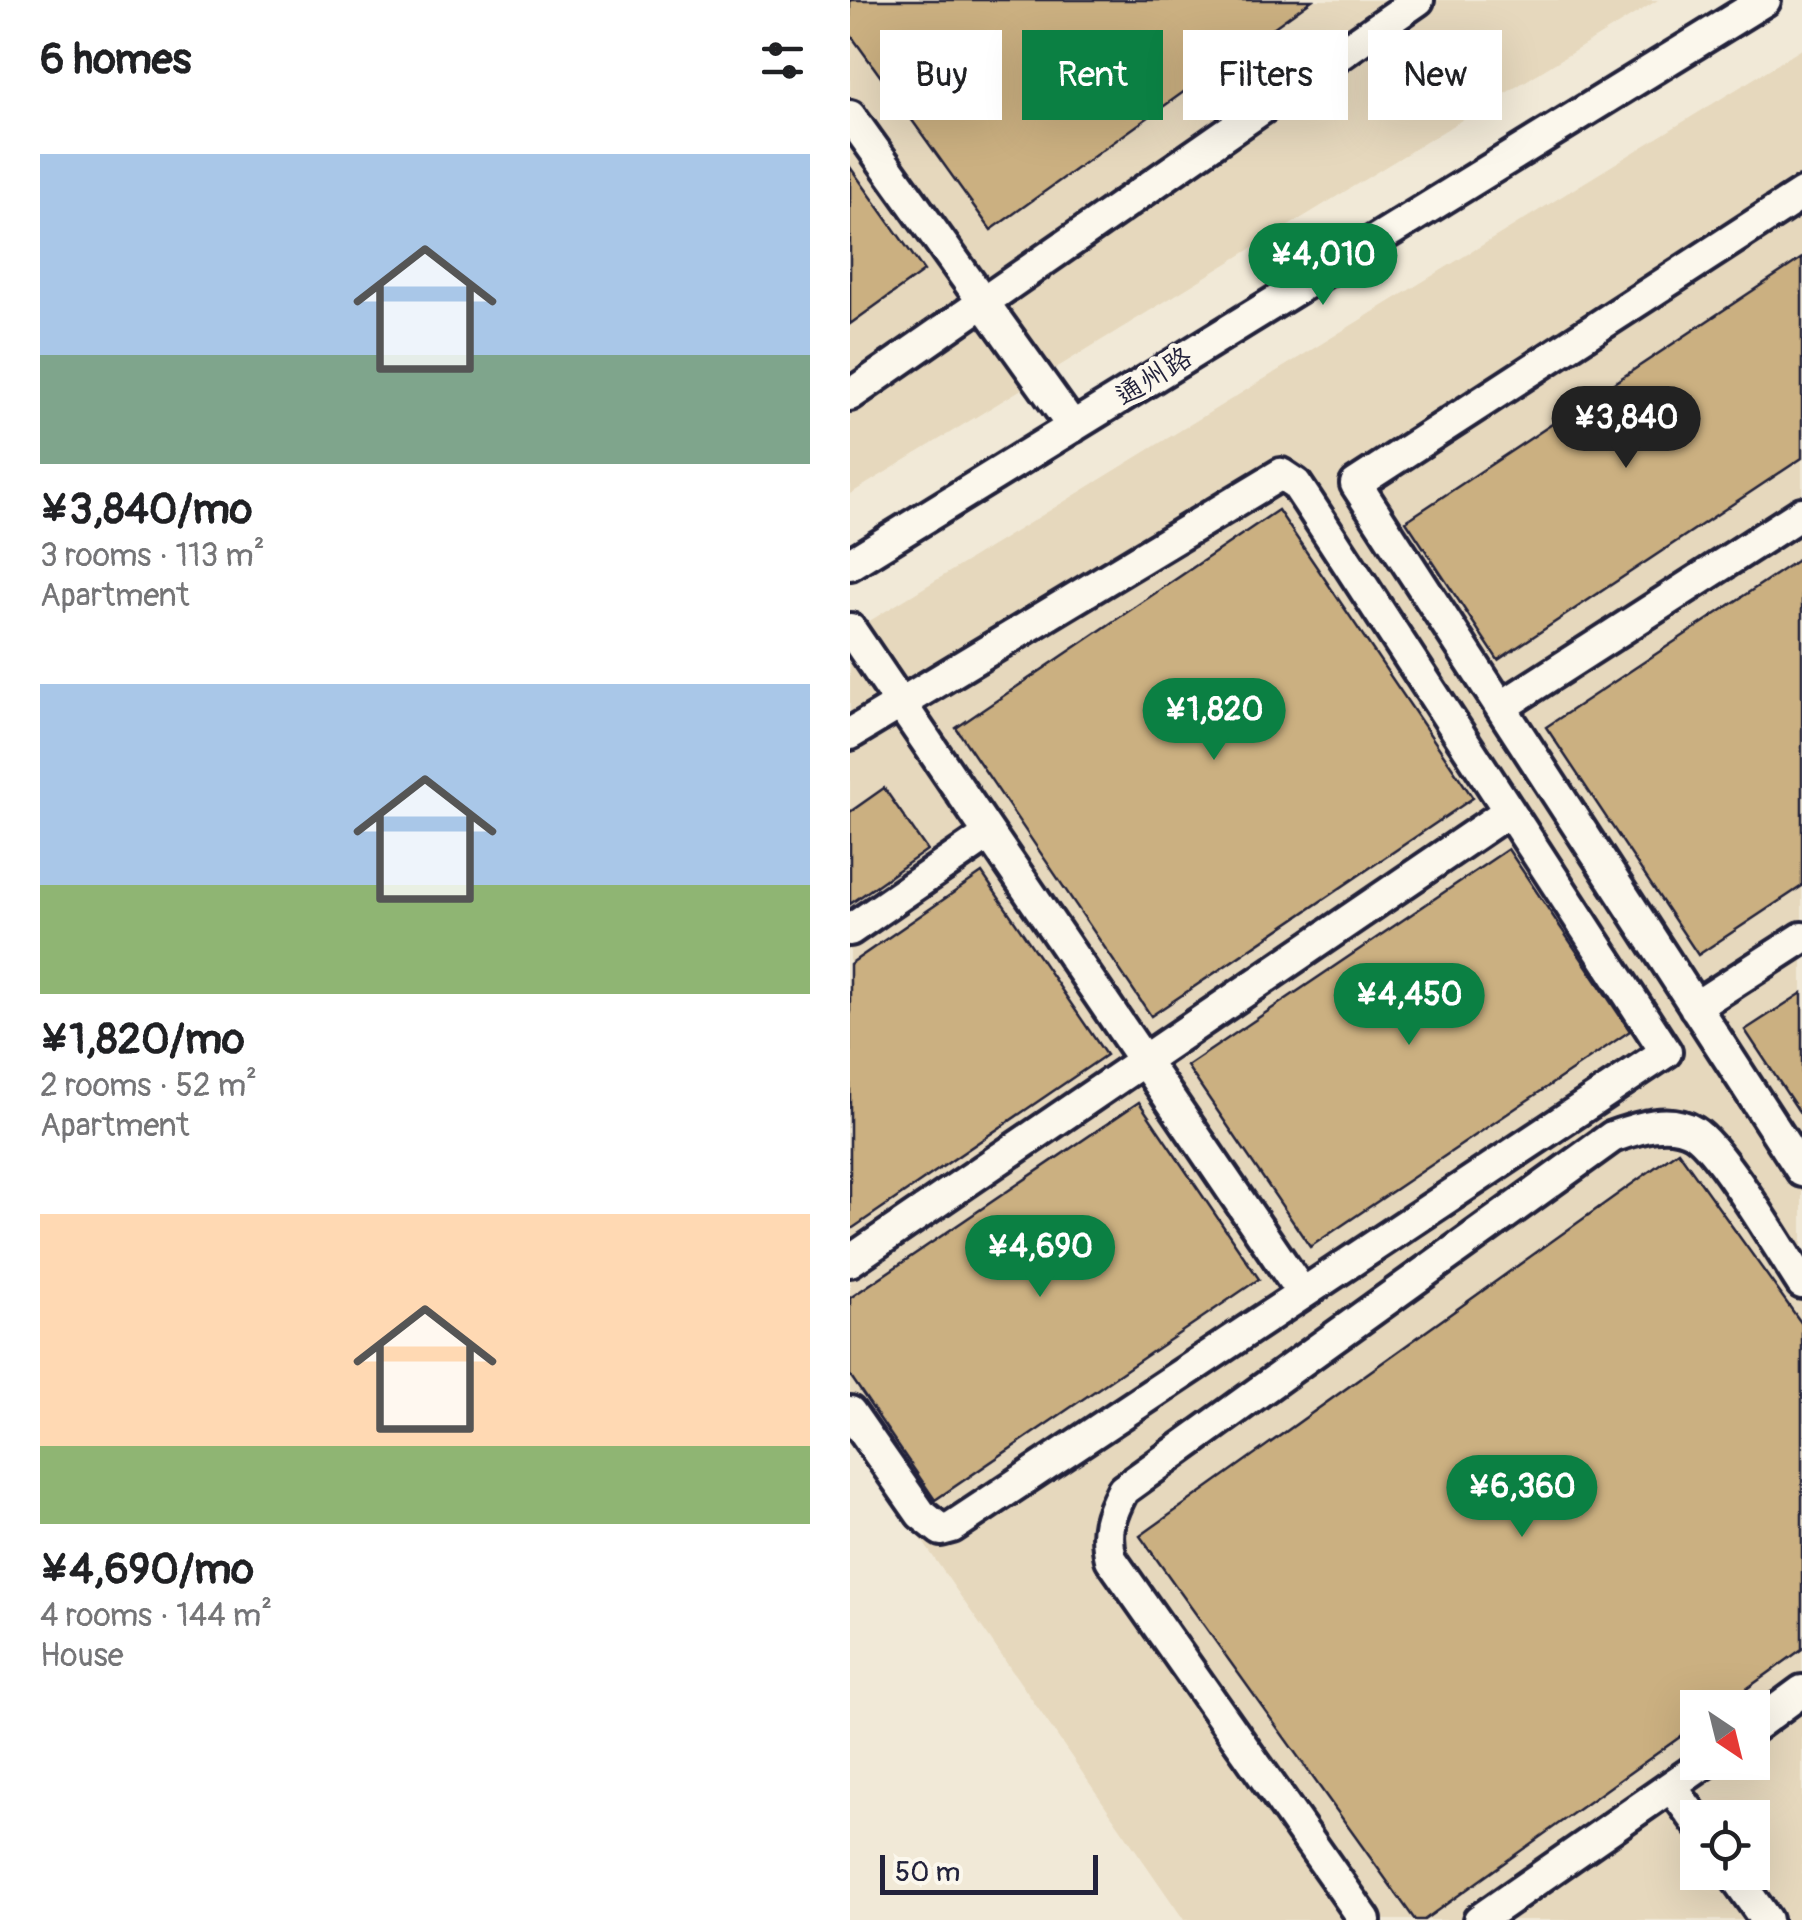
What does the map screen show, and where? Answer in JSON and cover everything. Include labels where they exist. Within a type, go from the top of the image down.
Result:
[{"type":"street","points":[[850,395],[1418,0]]},
{"type":"street","name":"通州路","points":[[850,564],[1765,0]]},
{"type":"street","points":[[850,116],[1073,427]]},
{"type":"street","points":[[1802,194],[1356,484],[1802,1171]]},
{"type":"street","points":[[850,734],[1280,474],[1296,484],[1666,1052],[952,1527],[942,1530],[921,1514],[850,1412]]},
{"type":"street","points":[[1501,707],[1802,513]]},
{"type":"street","points":[[850,629],[1302,1292]]},
{"type":"street","points":[[850,1261],[1509,811]]},
{"type":"street","points":[[850,930],[989,834]]},
{"type":"street","points":[[1696,1007],[1802,938]]},
{"type":"street","points":[[1365,1920],[1111,1559],[1106,1540],[1108,1519],[1123,1490],[1612,1137],[1651,1124],[1693,1131],[1714,1152],[1802,1283]]},
{"type":"street","points":[[1770,1715],[1802,1692]]},
{"type":"street","points":[[1479,1920],[1682,1780]]},
{"type":"street","points":[[1672,1788],[1681,1800]]},
{"type":"street","points":[[1745,1890],[1766,1920]]},
{"type":"shaded area","points":[[850,0],[1658,0],[1502,95],[1502,30],[1368,30],[1368,120],[1462,120],[850,494]]},
{"type":"shaded area","points":[[1802,49],[1802,1920],[1184,1920],[850,1436],[850,633]]},
{"type":"building","points":[[850,0],[1312,0],[1270,30],[1183,30],[1183,92],[1163,107],[1163,30],[1022,30],[1022,120],[1145,120],[991,230],[912,120],[1002,120],[1002,30],[880,30],[880,76],[850,34]]},
{"type":"building","points":[[850,167],[924,271],[850,324]]},
{"type":"building","points":[[1802,258],[1802,458],[1498,660],[1406,521]]},
{"type":"building","points":[[1278,510],[1473,798],[1151,1016],[956,728]]},
{"type":"building","points":[[1802,557],[1802,886],[1698,955],[1546,727]]},
{"type":"building","points":[[884,788],[927,850],[850,904],[850,812]]},
{"type":"building","points":[[1508,849],[1630,1031],[1310,1247],[1187,1066]]},
{"type":"building","points":[[982,873],[1106,1055],[850,1230],[850,964]]},
{"type":"building","points":[[1802,993],[1802,1116],[1745,1030]]},
{"type":"building","points":[[1139,1102],[1259,1279],[935,1500],[850,1375],[850,1298]]},
{"type":"building","points":[[1678,1151],[1802,1324],[1802,1649],[1745,1690],[1680,1690],[1680,1737],[1424,1920],[1415,1920],[1140,1536]]}]
